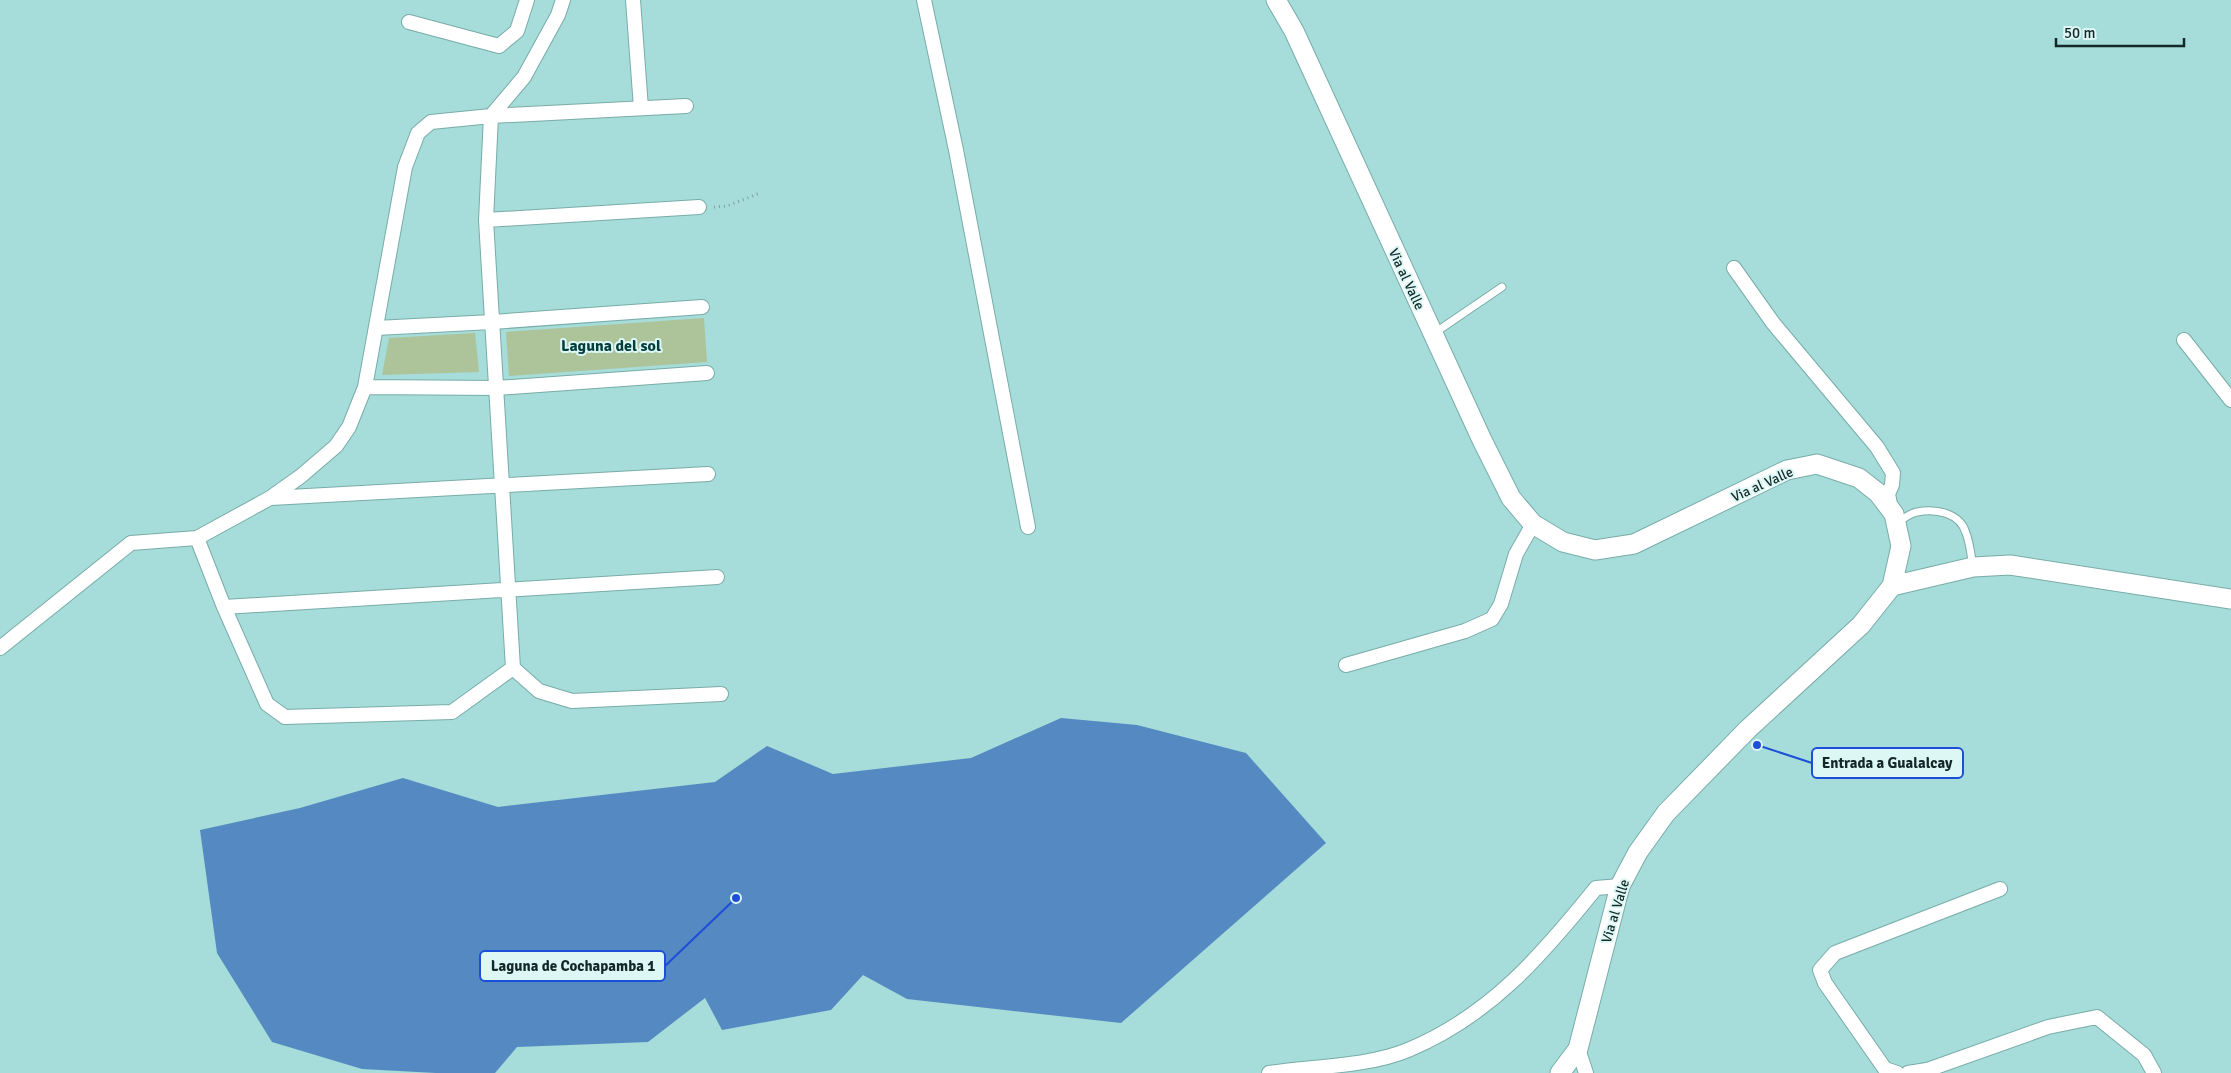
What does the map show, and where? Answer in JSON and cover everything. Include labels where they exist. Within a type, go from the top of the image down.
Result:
[{"type":"main road","name":"Via al Valle","points":[[1276,0],[1294,31],[1433,334],[1511,498],[1533,524],[1563,542],[1596,550],[1634,544],[1787,470],[1817,464],[1859,478],[1878,493],[1893,517],[1901,546],[1892,586],[1861,625],[1748,729],[1666,813],[1638,852],[1620,886],[1578,1049],[1560,1073]]},
{"type":"main road","points":[[1892,586],[1973,568],[2010,565],[2231,599]]},
{"type":"street","points":[[409,22],[499,46],[517,30],[527,0]]},
{"type":"street","points":[[562,0],[558,15],[524,77],[491,116],[486,220],[514,668],[540,691],[572,701],[722,694]]},
{"type":"street","points":[[632,0],[641,108]]},
{"type":"street","points":[[924,0],[956,150],[1028,527]]},
{"type":"street","points":[[0,648],[131,543],[197,538],[270,498],[301,476],[336,446],[349,427],[364,388],[405,168],[418,133],[431,122],[491,116],[686,106]]},
{"type":"street","points":[[486,220],[699,207]]},
{"type":"street","points":[[1734,268],[1773,323],[1877,447],[1892,473],[1892,485],[1888,494],[1893,517]]},
{"type":"street","points":[[376,328],[702,307]]},
{"type":"street","points":[[2184,340],[2231,400]]},
{"type":"street","points":[[364,388],[496,388],[707,373]]},
{"type":"street","points":[[270,498],[502,487],[708,474]]},
{"type":"street","points":[[1346,664],[1465,631],[1492,619],[1502,604],[1516,554],[1533,524]]},
{"type":"street","points":[[197,538],[224,607],[267,704],[286,717],[452,712],[514,668]]},
{"type":"street","points":[[224,607],[717,577]]},
{"type":"street","points":[[1269,1073],[1368,1060],[1407,1050],[1454,1025],[1494,998],[1530,966],[1596,888],[1620,886]]},
{"type":"street","points":[[1897,1073],[1885,1069],[1825,983],[1820,970],[1836,953],[2000,889]]},
{"type":"street","points":[[1908,1073],[1927,1070],[2048,1027],[2097,1017],[2144,1055],[2154,1073]]},
{"type":"street","points":[[1578,1049],[1586,1073]]},
{"type":"lane","points":[[1433,334],[1502,287]]},
{"type":"lane","points":[[1893,517],[1915,512],[1940,512],[1954,516],[1967,533],[1973,568]]},
{"type":"path","points":[[699,207],[727,206],[760,193]]},
{"type":"green space","points":[[704,318],[707,362],[509,376],[506,332]]},
{"type":"green space","points":[[475,333],[479,372],[382,375],[389,338]]},
{"type":"water","points":[[1061,718],[1137,725],[1246,753],[1326,843],[1121,1023],[907,999],[863,975],[831,1010],[722,1030],[705,998],[648,1042],[517,1047],[495,1073],[436,1073],[362,1069],[272,1042],[217,953],[200,830],[300,808],[403,778],[498,807],[715,782],[767,746],[833,774],[971,758]]},
{"type":"place","name":"Entrada a Gualalcay","points":[[1757,745]]},
{"type":"place","name":"Laguna de Cochapamba 1","points":[[736,898]]},
{"type":"district","name":"Laguna del sol","points":[[611,345]]}]
